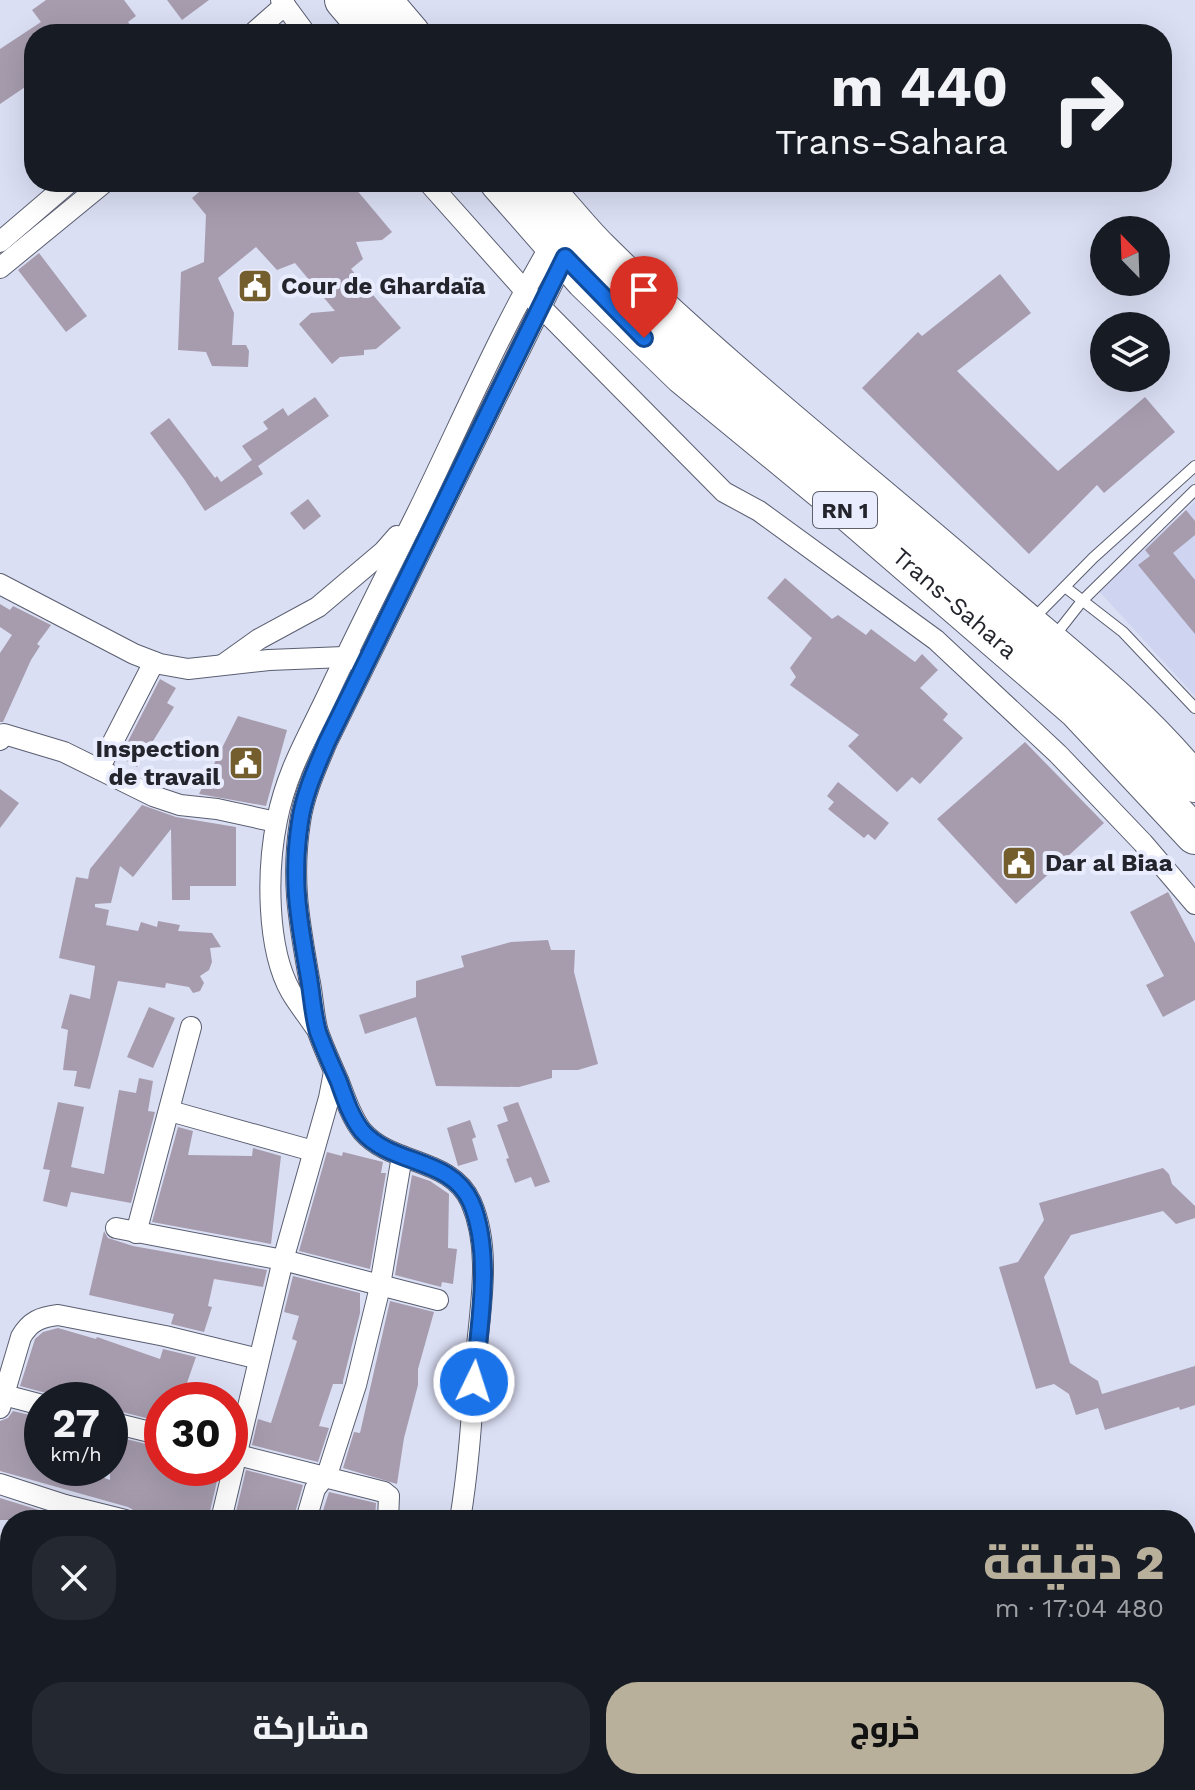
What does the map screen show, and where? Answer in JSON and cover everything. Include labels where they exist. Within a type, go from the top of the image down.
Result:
[{"type":"highway","points":[[344,0],[364,24]]},
{"type":"highway","points":[[382,0],[402,24]]},
{"type":"highway","name":"Trans-Sahara","points":[[511,192],[659,307],[1030,647],[1077,709],[1195,835]]},
{"type":"highway","name":"Trans-Sahara","points":[[543,192],[566,236]]},
{"type":"highway","name":"Trans-Sahara","points":[[1030,647],[1114,697],[1176,759],[1195,783]]},
{"type":"street","points":[[262,24],[283,2],[294,24]]},
{"type":"street","points":[[437,192],[526,292],[724,492],[759,511],[936,640],[1058,754],[1143,843],[1195,904]]},
{"type":"street","points":[[0,268],[8,244],[67,194]]},
{"type":"street","points":[[318,1030],[290,991],[279,964],[271,922],[276,822],[292,767],[495,347],[526,292],[566,236]]},
{"type":"street","points":[[462,1510],[468,1470],[483,1264],[479,1226],[470,1200],[458,1182],[429,1165],[379,1146],[363,1131],[351,1112],[318,1030],[296,910],[295,868],[300,820],[309,786],[327,742],[542,307],[566,236]]},
{"type":"street","points":[[222,665],[259,639],[318,607],[383,552],[417,512]]},
{"type":"street","points":[[1,586],[154,662],[188,669],[344,657],[368,663]]},
{"type":"street","points":[[99,769],[154,662]]},
{"type":"street","points":[[1,735],[64,752],[153,796],[180,805],[217,809],[276,822]]},
{"type":"street","points":[[191,1027],[170,1111],[126,1230],[283,1260],[438,1300]]},
{"type":"street","points":[[248,1399],[334,1072]]},
{"type":"street","points":[[170,1111],[313,1151]]},
{"type":"street","points":[[309,1510],[315,1489],[328,1472],[356,1385],[380,1283],[402,1156]]},
{"type":"street","points":[[24,1404],[2,1402],[21,1337],[27,1327],[45,1316],[58,1315],[259,1359]]},
{"type":"street","points":[[248,1457],[384,1492],[389,1496],[388,1510]]},
{"type":"street","points":[[0,1484],[59,1510]]},
{"type":"street","points":[[223,1510],[227,1486]]},
{"type":"lane","points":[[1030,647],[1065,587],[1195,466]]},
{"type":"lane","points":[[1030,647],[1082,601],[1195,490]]},
{"type":"lane","points":[[1119,535],[1133,549]]},
{"type":"lane","points":[[1065,587],[1123,632],[1195,708]]},
{"type":"shaded area","points":[[1195,502],[1195,696],[1098,590]]},
{"type":"building","points":[[46,0],[124,0],[136,16],[128,22],[130,24],[38,24],[41,22],[32,10]]},
{"type":"building","points":[[167,0],[209,0],[182,20]]},
{"type":"building","points":[[24,33],[24,88],[0,104],[0,49]]},
{"type":"building","points":[[199,192],[358,192],[392,232],[382,240],[356,242],[363,259],[351,269],[401,328],[376,349],[364,350],[364,355],[340,357],[332,364],[299,324],[311,313],[335,311],[295,263],[277,270],[256,247],[218,278],[234,313],[232,345],[246,345],[249,351],[248,367],[212,366],[206,352],[178,350],[181,272],[204,262],[206,215],[192,198]]},
{"type":"building","points":[[39,253],[87,316],[66,332],[18,270]]},
{"type":"building","points":[[1000,274],[1031,313],[957,371],[1058,471],[1145,397],[1175,432],[1104,493],[1097,485],[1029,554],[862,388],[918,332],[922,336]]},
{"type":"building","points":[[315,397],[329,416],[258,466],[263,474],[205,511],[150,433],[169,418],[221,482],[252,460],[242,446],[268,429],[263,422],[283,408],[288,416]]},
{"type":"building","points":[[308,499],[321,516],[304,530],[290,513]]},
{"type":"building","points":[[1186,510],[1195,521],[1195,535],[1173,553],[1195,580],[1195,634],[1138,565],[1150,556],[1145,550]]},
{"type":"building","points":[[785,578],[832,619],[838,615],[866,635],[871,629],[915,662],[922,654],[938,670],[920,688],[948,714],[943,720],[963,738],[920,784],[912,777],[897,792],[848,746],[859,735],[790,685],[796,677],[790,668],[812,638],[767,598]]},
{"type":"building","points":[[0,604],[10,610],[13,606],[51,625],[37,644],[40,646],[3,722],[0,722],[0,653],[12,635],[0,627]]},
{"type":"building","points":[[160,679],[176,688],[167,703],[174,707],[137,767],[120,757]]},
{"type":"building","name":"Inspection de travail","points":[[238,716],[287,730],[266,806],[199,794]]},
{"type":"building","name":"Dar al Biaa","points":[[1025,742],[1104,823],[1016,904],[937,819]]},
{"type":"building","points":[[838,782],[889,823],[875,840],[868,834],[864,838],[828,809],[834,802],[827,796]]},
{"type":"building","points":[[0,789],[19,803],[0,828]]},
{"type":"building","points":[[142,805],[176,817],[236,827],[236,886],[190,886],[190,900],[172,900],[171,829],[133,877],[120,866],[111,903],[95,904],[95,907],[109,910],[106,925],[138,931],[141,922],[157,927],[158,921],[180,925],[178,931],[212,933],[221,947],[210,948],[212,962],[209,970],[200,976],[204,983],[200,991],[193,993],[189,987],[166,983],[165,988],[118,981],[90,1089],[74,1086],[77,1071],[63,1070],[68,1030],[61,1028],[70,994],[90,999],[95,966],[59,958],[76,877],[88,879],[90,869]]},
{"type":"building","points":[[1168,892],[1195,943],[1195,1000],[1163,1017],[1146,985],[1164,976],[1130,912]]},
{"type":"building","points":[[548,940],[551,950],[575,950],[574,972],[598,1064],[578,1070],[552,1070],[552,1078],[519,1087],[436,1086],[416,1017],[365,1034],[359,1015],[416,997],[416,981],[464,967],[461,956],[511,942]]},
{"type":"building","points":[[149,1007],[175,1018],[153,1068],[127,1057]]},
{"type":"building","points":[[139,1078],[153,1081],[148,1111],[155,1112],[131,1203],[71,1192],[67,1207],[43,1201],[50,1170],[43,1169],[58,1102],[84,1107],[71,1167],[104,1174],[119,1090],[136,1093]]},
{"type":"building","points":[[518,1102],[550,1182],[535,1187],[531,1177],[515,1183],[497,1125],[508,1121],[503,1107]]},
{"type":"building","points":[[470,1120],[476,1137],[472,1139],[478,1160],[458,1166],[447,1128]]},
{"type":"building","points":[[178,1127],[193,1131],[188,1155],[252,1156],[253,1148],[281,1156],[271,1244],[152,1222]]},
{"type":"building","points":[[327,1152],[342,1156],[343,1152],[383,1162],[381,1173],[386,1173],[370,1269],[299,1251]]},
{"type":"building","points":[[1163,1168],[1172,1184],[1195,1206],[1195,1218],[1176,1224],[1163,1211],[1071,1235],[1044,1277],[1070,1363],[1098,1381],[1102,1394],[1195,1366],[1195,1405],[1105,1430],[1098,1408],[1076,1415],[1069,1394],[1054,1384],[1036,1389],[999,1267],[1018,1262],[1044,1220],[1039,1203]]},
{"type":"building","points":[[412,1175],[430,1181],[449,1194],[448,1248],[457,1249],[453,1284],[442,1282],[441,1287],[395,1275]]},
{"type":"building","points":[[104,1231],[108,1238],[133,1246],[267,1270],[263,1287],[214,1279],[208,1306],[212,1307],[204,1332],[171,1324],[174,1314],[89,1295]]},
{"type":"building","points":[[293,1276],[360,1293],[360,1313],[343,1384],[333,1384],[319,1426],[329,1428],[318,1462],[252,1445],[258,1419],[271,1423],[297,1341],[292,1339],[299,1316],[284,1312]]},
{"type":"building","points":[[390,1301],[434,1312],[418,1369],[418,1385],[404,1438],[397,1484],[343,1468],[354,1432],[360,1433]]},
{"type":"building","points":[[58,1328],[97,1337],[160,1359],[163,1349],[196,1357],[187,1382],[144,1382],[144,1418],[128,1414],[128,1382],[24,1382],[24,1387],[20,1386],[35,1339],[43,1332]]},
{"type":"building","points":[[13,1411],[24,1414],[24,1478],[0,1471],[0,1421],[8,1418]]},
{"type":"building","points":[[128,1440],[144,1444],[144,1486],[216,1486],[210,1510],[133,1510],[53,1486],[128,1486]]},
{"type":"building","points":[[248,1471],[303,1485],[296,1510],[236,1510],[242,1486],[248,1486]]},
{"type":"building","points":[[329,1492],[376,1503],[376,1510],[323,1510]]},
{"type":"building","points":[[0,1498],[39,1510],[0,1510]]},
{"type":"place","name":"Cour de Ghardaïa","points":[[255,286]]},
{"type":"place","name":"Inspection de travail","points":[[246,763]]},
{"type":"place","name":"Dar al Biaa","points":[[1019,863]]},
{"type":"route","points":[[474,1382],[483,1264],[479,1226],[470,1200],[458,1182],[429,1165],[392,1154],[379,1146],[363,1131],[351,1112],[318,1030],[296,910],[295,868],[300,820],[309,786],[327,742],[565,257],[644,338]]}]
